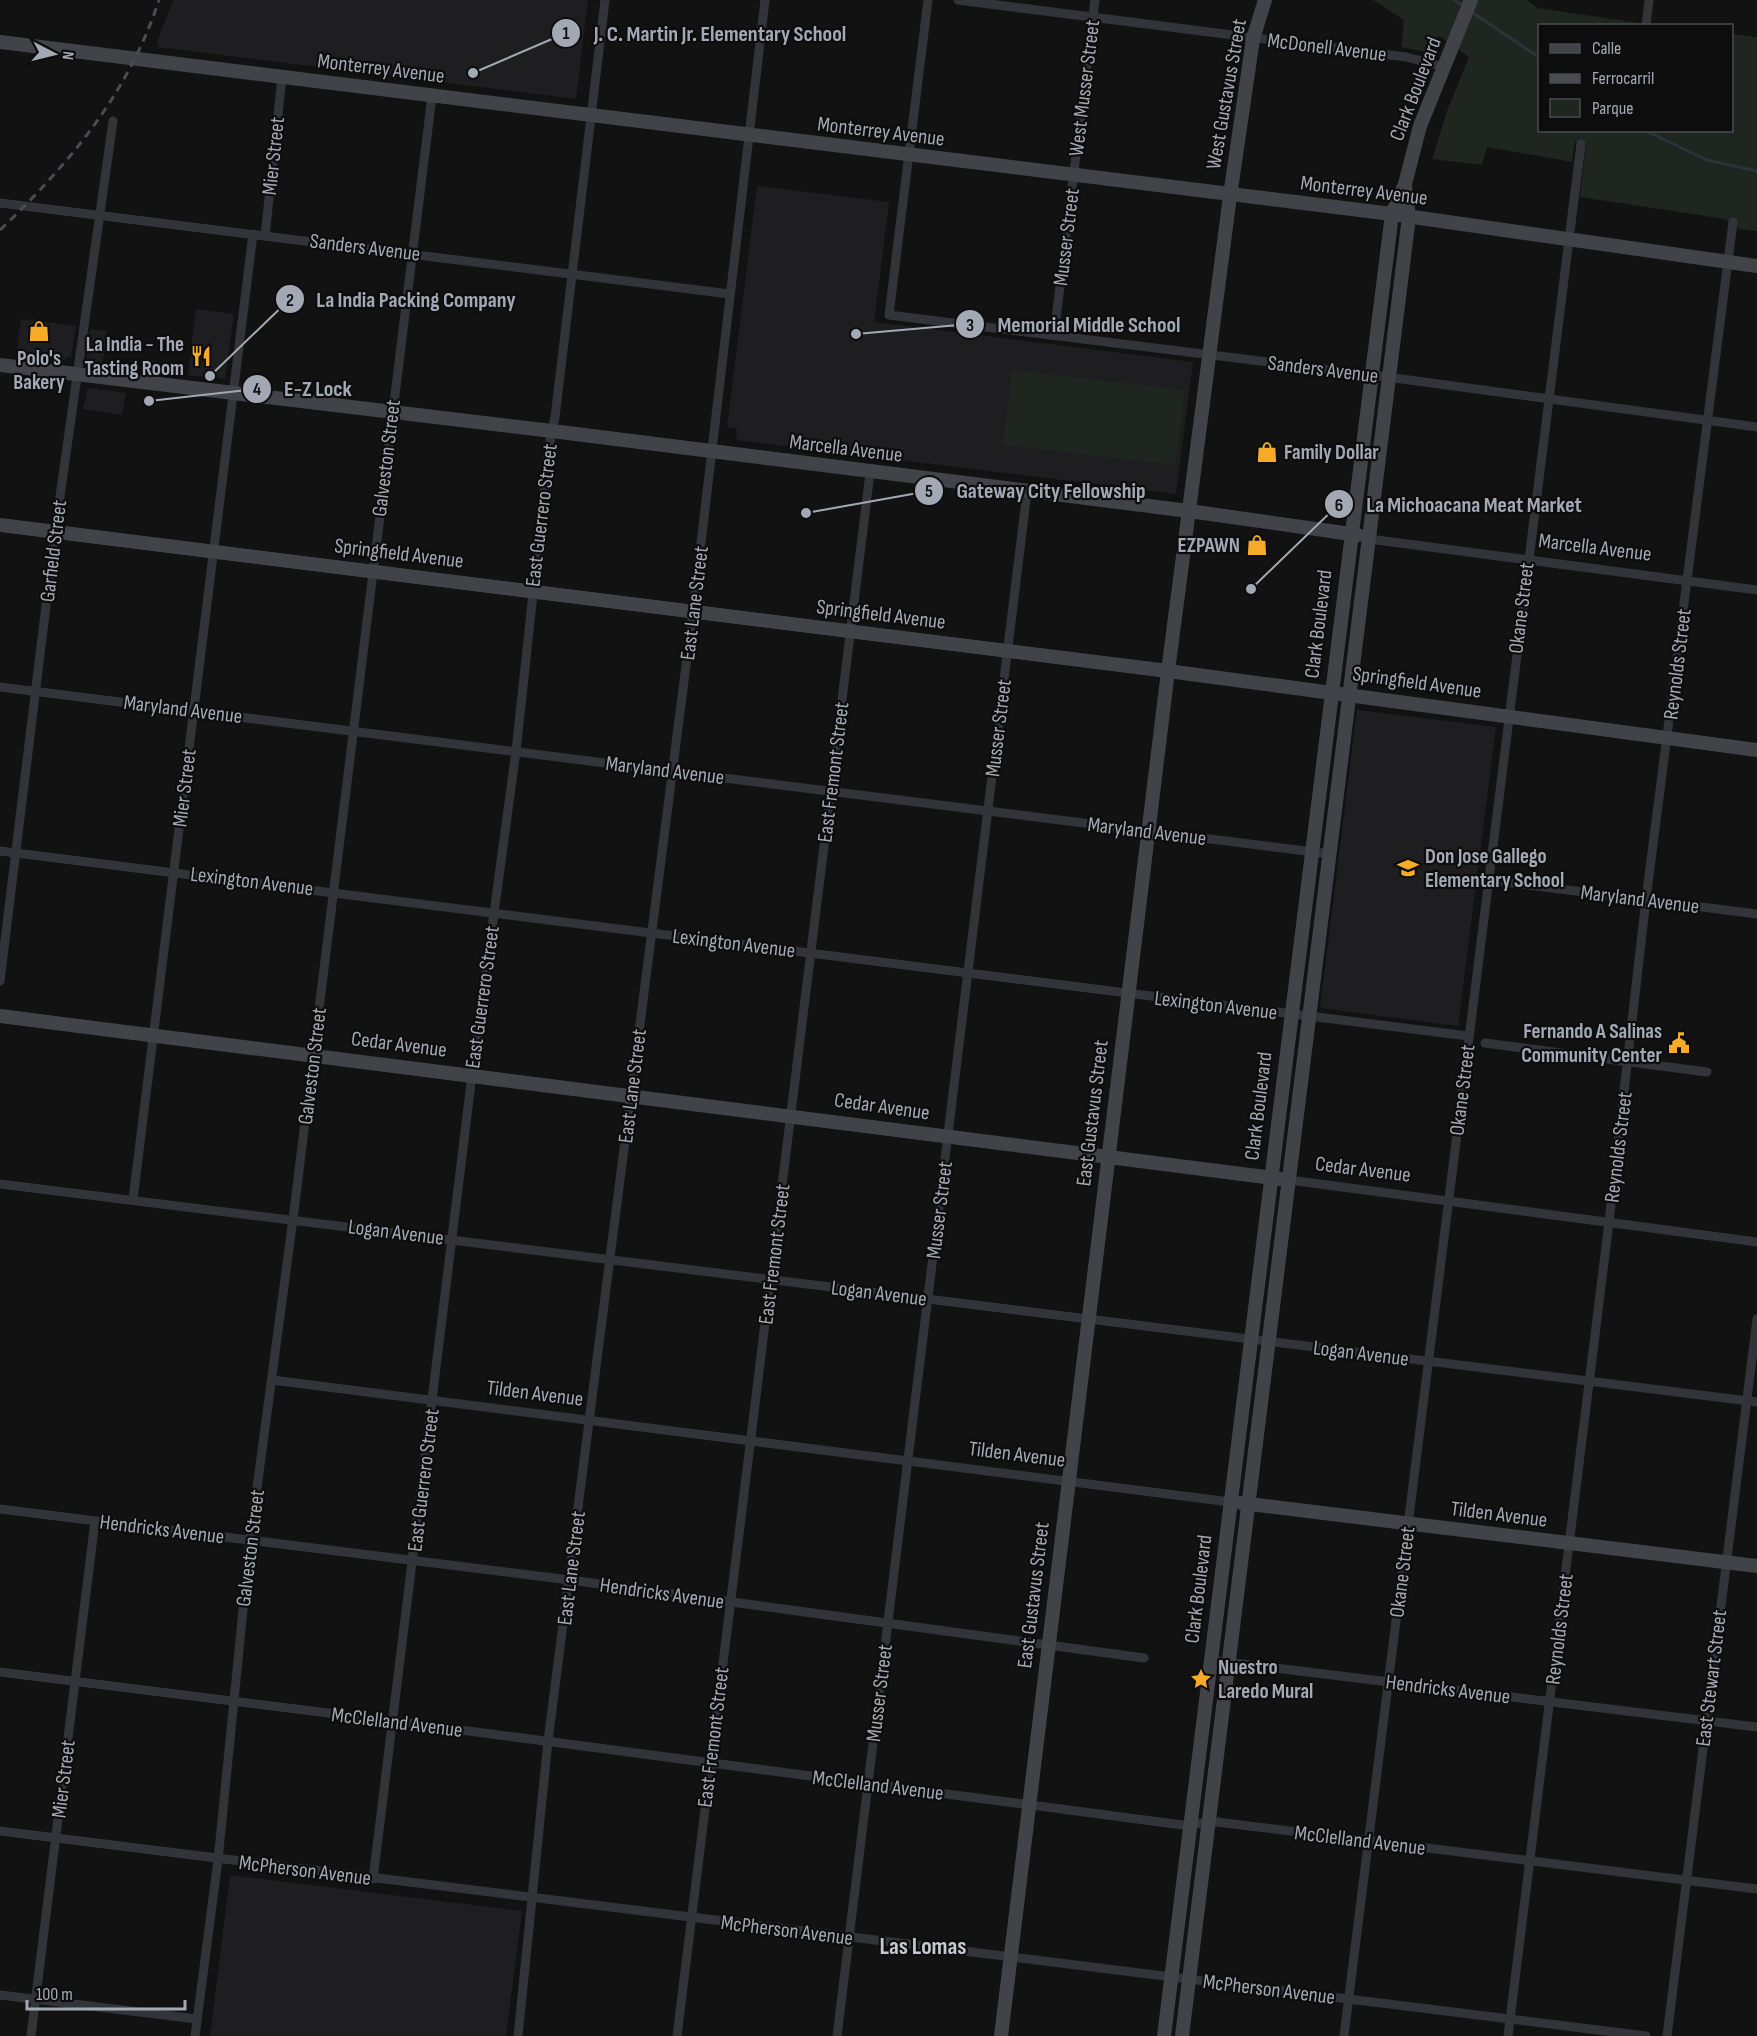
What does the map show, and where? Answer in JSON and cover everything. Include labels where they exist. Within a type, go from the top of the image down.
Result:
[{"type":"street","name":"East Guerrero Street","points":[[373,1879],[472,1075],[516,751],[532,591],[606,0]]},
{"type":"street","name":"East Lane Street","points":[[518,2036],[534,1899],[548,1742],[693,611],[765,0]]},
{"type":"street","points":[[909,155],[928,0]]},
{"type":"street","name":"McDonell Avenue","points":[[958,0],[1407,57],[1445,67]]},
{"type":"street","name":"West Musser Street","points":[[1073,176],[1095,0]]},
{"type":"street","name":"West Gustavus Street","points":[[1230,196],[1253,39],[1265,0]]},
{"type":"street","points":[[1646,24],[1650,0]]},
{"type":"street","name":"Clark Boulevard","points":[[1164,2036],[1350,533],[1392,214],[1405,184],[1420,126],[1452,52],[1469,5]]},
{"type":"street","name":"Monterrey Avenue","points":[[0,42],[1230,196],[1409,216],[1757,266]]},
{"type":"street","name":"Mier Street","points":[[265,236],[282,77]]},
{"type":"street","name":"Galveston Street","points":[[195,2036],[218,1860],[250,1540],[293,1219],[391,412],[432,96]]},
{"type":"street","name":"Garfield Street","points":[[0,981],[55,532],[114,121]]},
{"type":"street","name":"Okane Street","points":[[1344,2036],[1567,239],[1581,144]]},
{"type":"street","name":"Sanders Avenue","points":[[909,155],[889,315],[1389,377],[1757,427]]},
{"type":"street","name":"Musser Street","points":[[1054,335],[1073,176]]},
{"type":"street","name":"Clark Boulevard","points":[[1182,2036],[1409,216],[1405,184]]},
{"type":"street","name":"East Gustavus Street","points":[[1001,2036],[1127,993],[1230,196]]},
{"type":"street","name":"Sanders Avenue","points":[[0,203],[412,252],[730,294]]},
{"type":"street","name":"Reynolds Street","points":[[1508,2036],[1590,1381],[1646,899],[1669,738],[1706,420],[1733,222]]},
{"type":"street","name":"Mier Street","points":[[133,1199],[253,234]]},
{"type":"street","name":"Marcella Avenue","points":[[0,365],[552,431],[1189,512],[1350,533],[1369,539],[1757,590]]},
{"type":"street","name":"East Fremont Street","points":[[677,2036],[870,473]]},
{"type":"street","name":"Musser Street","points":[[837,2036],[1027,492]]},
{"type":"street","name":"Springfield Avenue","points":[[0,525],[1168,670],[1757,750]]},
{"type":"street","name":"Maryland Avenue","points":[[0,687],[1330,854]]},
{"type":"street","name":"Lexington Avenue","points":[[0,851],[1468,1036]]},
{"type":"street","name":"Maryland Avenue","points":[[1488,880],[1757,914]]},
{"type":"street","name":"Cedar Avenue","points":[[0,1016],[791,1115],[1757,1242]]},
{"type":"street","points":[[1485,1043],[1707,1072]]},
{"type":"street","name":"Logan Avenue","points":[[0,1184],[1757,1402]]},
{"type":"street","name":"East Stewart Street","points":[[1667,2036],[1757,1319]]},
{"type":"street","name":"Tilden Avenue","points":[[272,1380],[1230,1502],[1757,1566]]},
{"type":"street","name":"Hendricks Avenue","points":[[0,1509],[570,1580],[1144,1658]]},
{"type":"street","name":"Mier Street","points":[[31,2036],[95,1521]]},
{"type":"street","name":"Hendricks Avenue","points":[[1210,1660],[1757,1727]]},
{"type":"street","name":"McClelland Avenue","points":[[0,1672],[393,1721],[1190,1826],[1209,1821],[1757,1889]]},
{"type":"street","name":"McPherson Avenue","points":[[0,1831],[691,1919],[1646,2036]]},
{"type":"street","points":[[0,1995],[196,2019]]},
{"type":"shaded area","points":[[173,0],[588,0],[576,99],[158,47],[157,42]]},
{"type":"shaded area","points":[[757,186],[889,202],[874,322],[1193,362],[1176,494],[736,440],[737,429],[727,427]]},
{"type":"shaded area","points":[[196,309],[234,314],[225,379],[188,375]]},
{"type":"shaded area","points":[[21,319],[76,326],[71,356],[60,362],[16,356]]},
{"type":"shaded area","points":[[90,329],[107,331],[102,368],[86,364]]},
{"type":"shaded area","points":[[88,388],[126,393],[122,415],[83,409]]},
{"type":"shaded area","name":"Don Jose Gallego Elementary School","points":[[1357,710],[1496,727],[1458,1026],[1320,1008]]},
{"type":"shaded area","points":[[230,1875],[522,1911],[506,2036],[210,2036]]},
{"type":"green space","points":[[1373,0],[1527,0],[1538,8],[1639,23],[1538,24],[1538,132],[1733,132],[1733,34],[1757,37],[1757,231],[1740,229],[1725,219],[1580,197],[1586,143],[1575,142],[1572,162],[1487,147],[1482,165],[1432,159],[1447,111],[1469,57],[1439,36],[1426,52],[1401,47],[1404,20]]},
{"type":"green space","points":[[1012,370],[1185,390],[1176,465],[1003,445]]},
{"type":"waterway","points":[[1454,0],[1465,7]]},
{"type":"waterway","points":[[1470,11],[1538,57]]},
{"type":"waterway","points":[[1648,132],[1707,160],[1757,171]]},
{"type":"railway","points":[[0,230],[50,179],[94,125],[131,66],[159,0]]},
{"type":"place","name":"J. C. Martin Jr. Elementary School","points":[[473,73]]},
{"type":"place","name":"Polo's Bakery","points":[[39,331]]},
{"type":"place","name":"Memorial Middle School","points":[[856,334]]},
{"type":"place","name":"La India - The Tasting Room","points":[[201,356]]},
{"type":"place","name":"La India Packing Company","points":[[210,376]]},
{"type":"place","name":"E-Z Lock","points":[[149,401]]},
{"type":"place","name":"Family Dollar","points":[[1267,452]]},
{"type":"place","name":"Gateway City Fellowship","points":[[806,513]]},
{"type":"place","name":"EZPAWN","points":[[1257,545]]},
{"type":"place","name":"La Michoacana Meat Market","points":[[1251,589]]},
{"type":"place","name":"Don Jose Gallego Elementary School","points":[[1408,868]]},
{"type":"place","name":"Fernando A Salinas Community Center","points":[[1679,1043]]},
{"type":"place","name":"Nuestro Laredo Mural","points":[[1201,1679]]},
{"type":"district","name":"Las Lomas","points":[[923,1946]]}]
